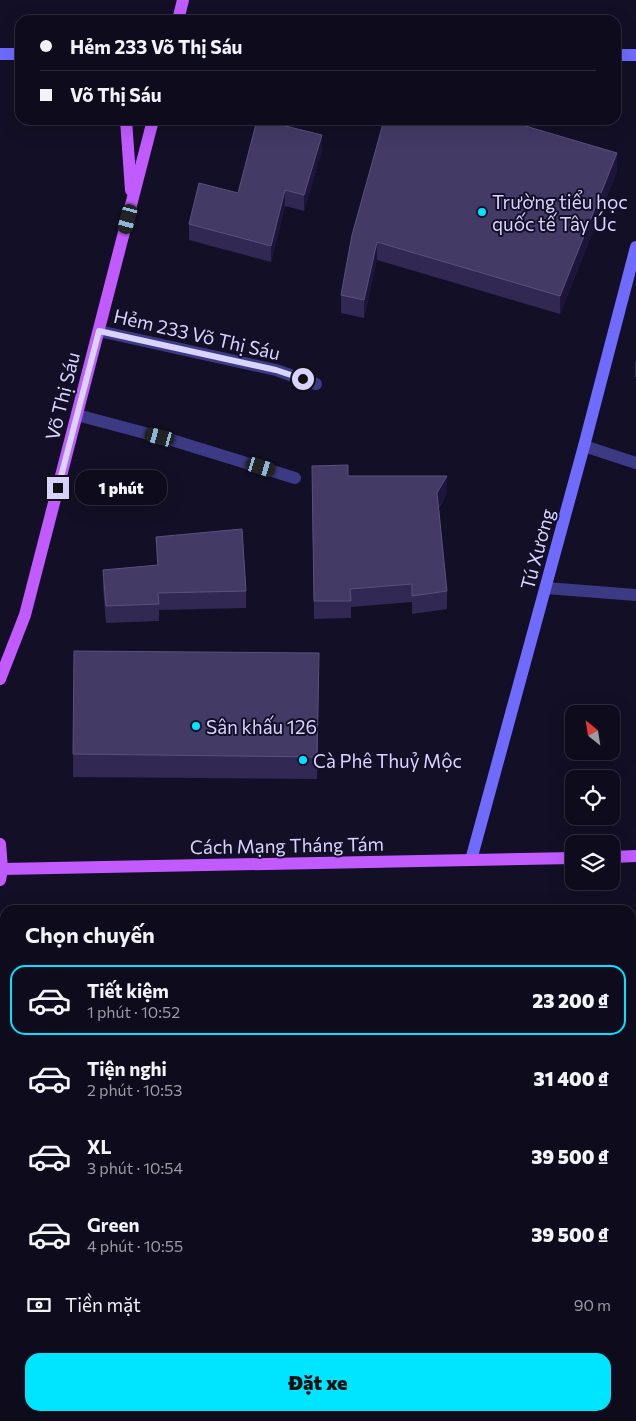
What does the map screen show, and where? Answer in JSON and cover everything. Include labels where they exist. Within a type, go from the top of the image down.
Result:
[{"type":"main road","points":[[179,15],[183,0]]},
{"type":"main road","points":[[126,125],[132,200]]},
{"type":"main road","name":"Võ Thị Sáu","points":[[0,679],[26,616],[152,125]]},
{"type":"main road","points":[[0,844],[1,875]]},
{"type":"main road","points":[[620,857],[636,856]]},
{"type":"main road","name":"Cách Mạng Tháng Tám","points":[[1,875],[565,858]]},
{"type":"street","points":[[0,54],[15,54]]},
{"type":"street","points":[[621,55],[636,55]]},
{"type":"street","name":"Tú Xương","points":[[471,860],[546,588],[636,247]]},
{"type":"street","name":"Hẻm 233 Võ Thị Sáu","points":[[99,331],[276,370],[316,384]]},
{"type":"street","points":[[77,415],[175,441],[295,478]]},
{"type":"street","points":[[584,446],[636,463]]},
{"type":"street","points":[[546,588],[636,595]]},
{"type":"building","points":[[256,125],[281,125],[322,135],[304,195],[285,190],[271,246],[189,224],[199,183],[238,193]]},
{"type":"building","name":"Trường tiểu học quốc tế Tây Úc","points":[[383,125],[522,125],[617,153],[560,296],[377,242],[364,300],[341,295],[352,235]]},
{"type":"building","points":[[348,465],[348,476],[447,476],[437,493],[447,591],[412,596],[412,584],[350,589],[351,601],[314,601],[312,466]]},
{"type":"building","points":[[242,529],[246,591],[158,593],[159,604],[106,606],[103,570],[158,565],[156,537]]},
{"type":"building","name":"Sân khấu 126","points":[[74,651],[319,653],[317,757],[73,754]]},
{"type":"place","name":"Trường tiểu học quốc tế Tây Úc","points":[[482,212]]},
{"type":"place","name":"Sân khấu 126","points":[[196,726]]},
{"type":"place","name":"Cà Phê Thuỷ Mộc","points":[[303,760]]},
{"type":"route","points":[[58,488],[99,331],[276,370],[303,379]]}]
